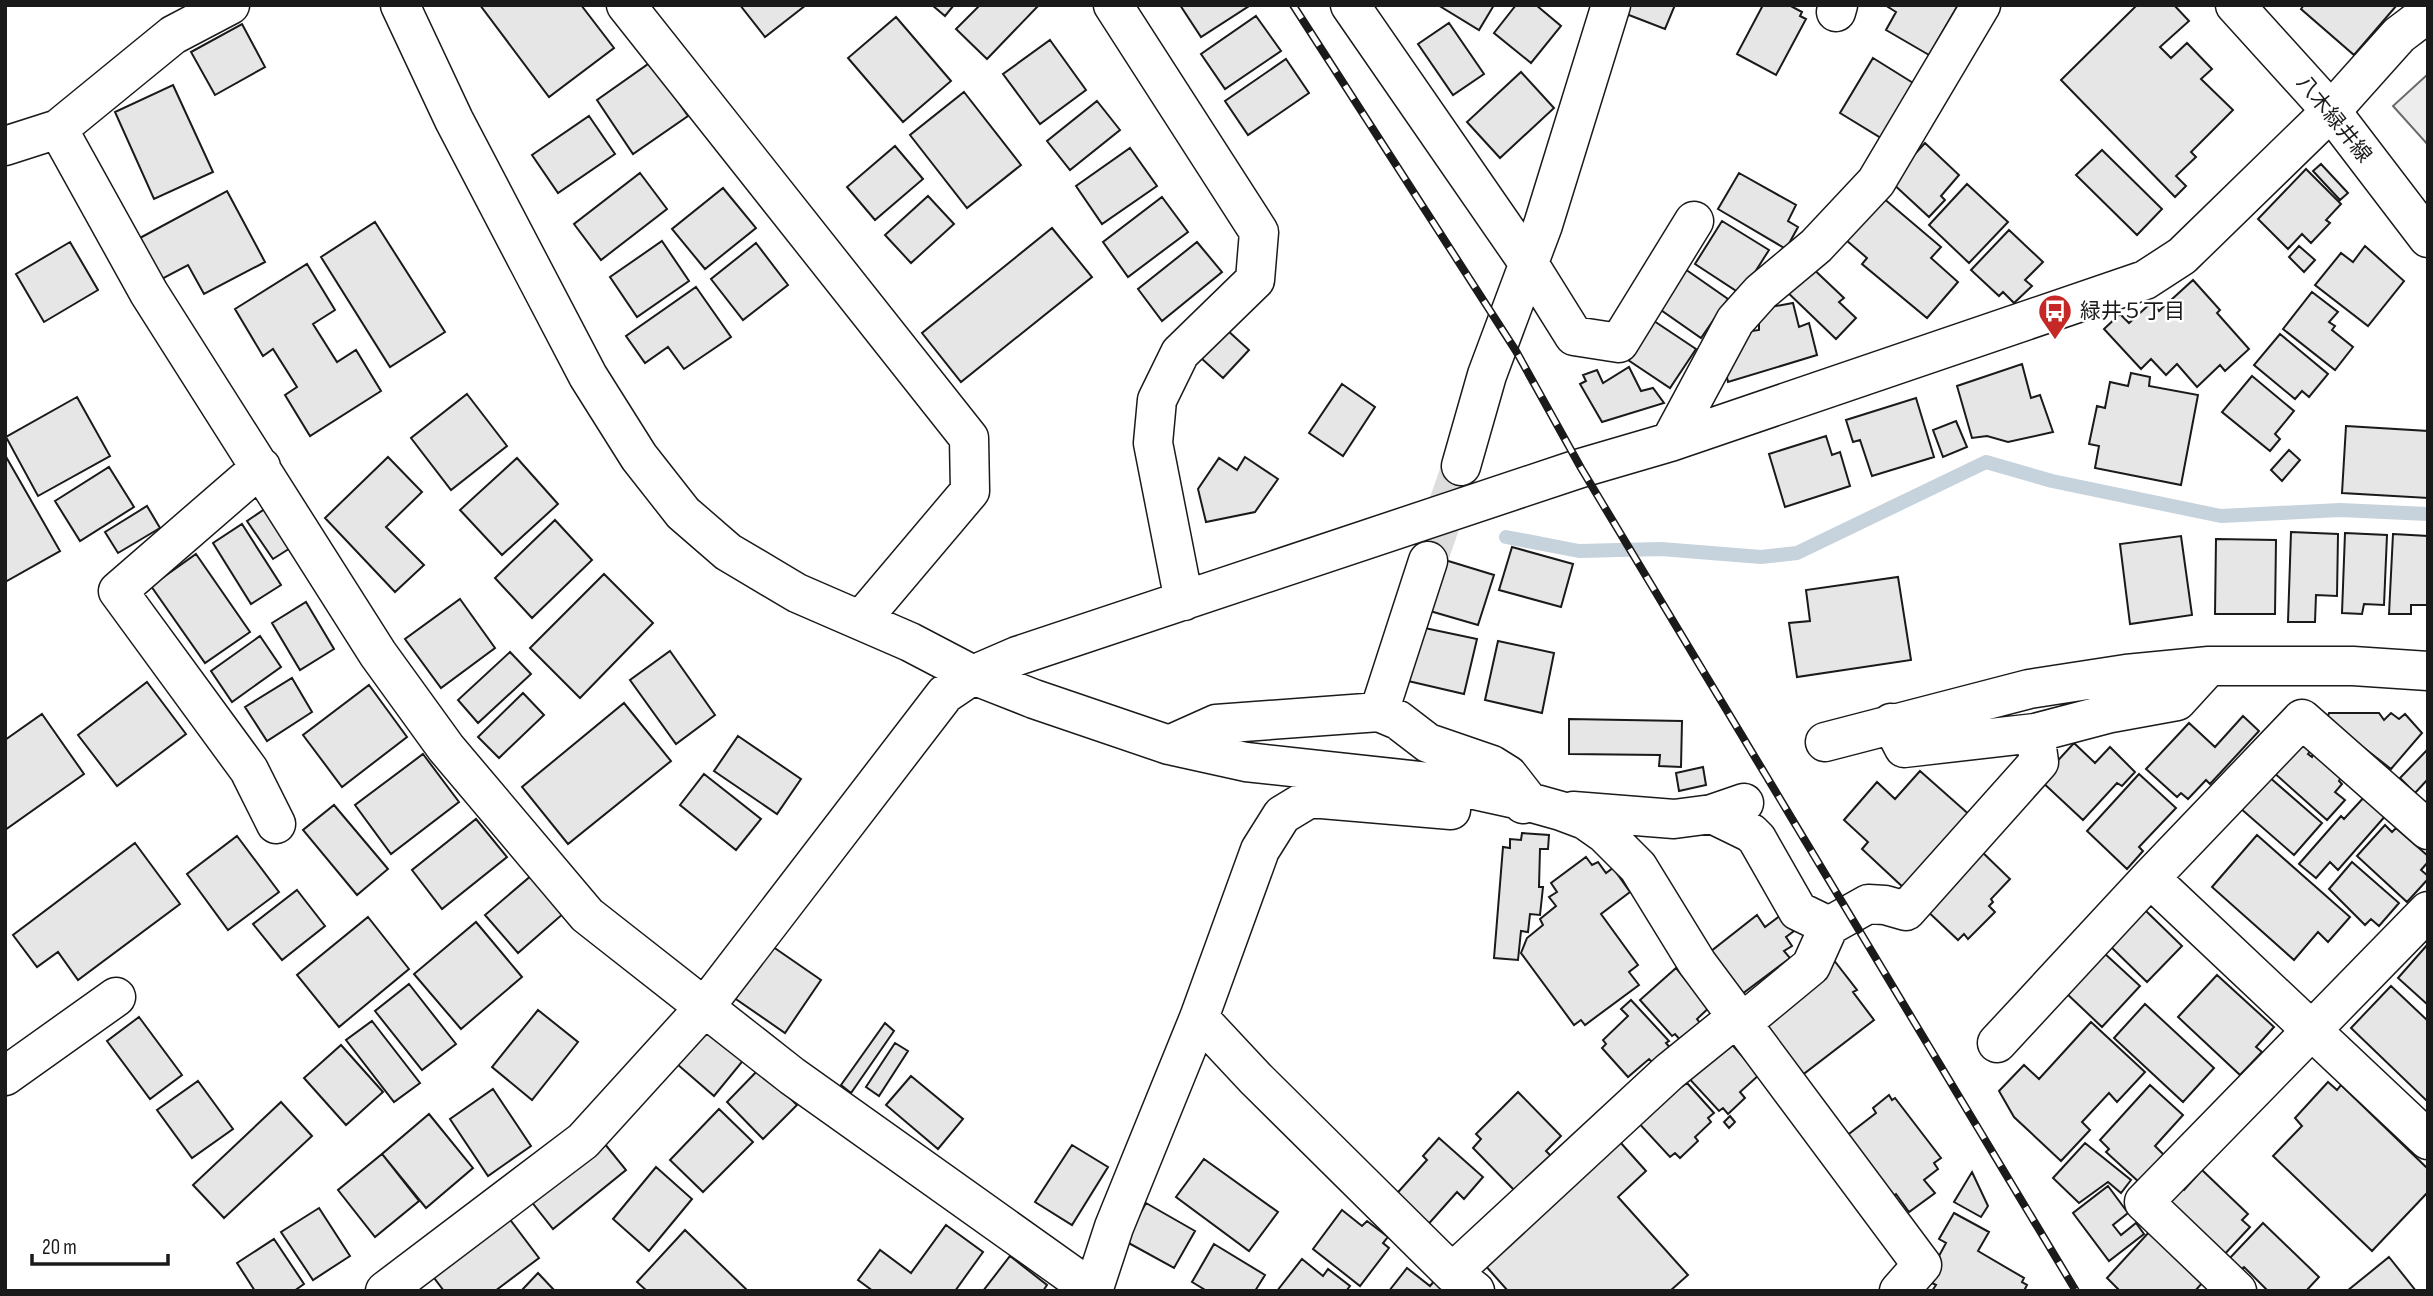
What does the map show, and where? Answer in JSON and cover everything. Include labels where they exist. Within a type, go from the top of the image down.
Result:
[{"type":"street","points":[[5,146],[58,129],[173,36],[230,5]]},
{"type":"street","points":[[400,5],[454,120],[588,376],[639,457],[683,513],[728,552],[797,593],[861,620],[973,675],[1169,745],[1246,762],[1447,784],[1545,806],[1586,820],[1605,834],[1638,867],[1697,963],[1922,1265],[1899,1291]]},
{"type":"street","points":[[626,5],[969,438],[970,491],[861,620]]},
{"type":"street","points":[[1112,5],[1259,232],[1255,280],[1180,353],[1157,400],[1153,443],[1184,601]]},
{"type":"street","points":[[1350,5],[1529,264],[1574,336],[1619,343],[1695,221]]},
{"type":"street","points":[[1461,466],[1487,374],[1543,225],[1611,5]]},
{"type":"street","points":[[1670,442],[1735,321],[1761,292],[1816,246],[1876,182],[1981,5]]},
{"type":"street","name":"八木緑井線","points":[[2235,5],[2331,111],[2428,238]]},
{"type":"street","points":[[385,1291],[583,1141],[704,1008],[945,694],[973,675],[1017,656],[1581,468],[1670,442],[2145,281],[2182,256],[2331,111],[2399,35],[2428,13]]},
{"type":"street","points":[[58,129],[149,293],[378,654],[446,748],[587,915],[792,1076],[1093,1291],[1114,1227],[1199,1018],[1260,850],[1282,815],[1310,797],[1493,814],[1545,806],[1674,818],[1728,808],[1757,839],[1798,911],[1829,926]]},
{"type":"street","points":[[261,467],[118,591],[249,770],[276,824]]},
{"type":"street","points":[[1379,712],[1428,561]]},
{"type":"street","points":[[1891,723],[1904,748],[2035,733],[2111,713],[2177,701],[2209,666]]},
{"type":"street","points":[[1825,742],[2029,689],[2126,674],[2209,666],[2353,666],[2428,671]]},
{"type":"street","points":[[1169,745],[1216,724],[1379,712],[1398,720],[1428,743],[1492,765],[1545,806]]},
{"type":"street","points":[[1997,1043],[2150,877],[2302,719],[2428,830]]},
{"type":"street","points":[[1199,1018],[1256,1079],[1464,1282],[1669,1072],[1811,965],[1829,926],[1868,904],[1906,911],[2039,762],[2035,733]]},
{"type":"street","points":[[2150,877],[2428,1139]]},
{"type":"street","points":[[2237,1291],[2144,1202],[2428,911]]},
{"type":"street","points":[[5,1076],[116,997]]},
{"type":"shaded area","points":[[2428,74],[2428,145],[2393,106]]},
{"type":"building","points":[[480,5],[581,5],[614,48],[549,97]]},
{"type":"building","points":[[740,5],[806,5],[765,37]]},
{"type":"building","points":[[932,5],[954,5],[945,16]]},
{"type":"building","points":[[980,5],[1039,5],[987,59],[956,29]]},
{"type":"building","points":[[1180,5],[1248,5],[1249,6],[1201,37]]},
{"type":"building","points":[[1438,5],[1494,5],[1479,30]]},
{"type":"building","points":[[1516,5],[1536,5],[1561,26],[1531,63],[1494,33]]},
{"type":"building","points":[[1617,5],[1675,5],[1665,29],[1616,10]]},
{"type":"building","points":[[1763,5],[1789,5],[1802,12],[1800,16],[1806,19],[1776,75],[1737,54]]},
{"type":"building","points":[[1885,5],[1958,5],[1929,55],[1886,30],[1896,12]]},
{"type":"building","points":[[2137,5],[2174,5],[2189,21],[2160,47],[2171,58],[2187,43],[2212,69],[2201,79],[2233,110],[2191,152],[2196,157],[2176,176],[2186,186],[2175,197],[2061,80]]},
{"type":"building","points":[[2304,5],[2397,5],[2354,55],[2301,9]]},
{"type":"building","points":[[1256,16],[1281,51],[1225,89],[1201,54]]},
{"type":"building","points":[[896,17],[951,81],[903,122],[848,58]]},
{"type":"building","points":[[1449,23],[1484,74],[1453,95],[1418,44]]},
{"type":"building","points":[[242,24],[265,67],[215,95],[191,52]]},
{"type":"building","points":[[1050,40],[1086,90],[1040,124],[1003,74]]},
{"type":"building","points":[[1873,58],[1918,86],[1886,141],[1840,113]]},
{"type":"building","points":[[1286,59],[1309,93],[1248,135],[1225,101]]},
{"type":"building","points":[[651,62],[688,116],[633,154],[597,100]]},
{"type":"building","points":[[1521,72],[1554,108],[1500,158],[1467,122]]},
{"type":"building","points":[[173,85],[213,172],[154,199],[115,112]]},
{"type":"building","points":[[964,92],[1021,165],[967,208],[910,135]]},
{"type":"building","points":[[1097,101],[1120,130],[1070,170],[1047,141]]},
{"type":"building","points":[[589,116],[615,154],[558,193],[532,155]]},
{"type":"building","points":[[1925,143],[1959,175],[1941,196],[1945,200],[1929,217],[1890,181]]},
{"type":"building","points":[[895,146],[923,179],[875,220],[847,187]]},
{"type":"building","points":[[1130,148],[1157,186],[1102,224],[1076,186]]},
{"type":"building","points":[[2102,150],[2162,209],[2137,235],[2076,175]]},
{"type":"building","points":[[2321,164],[2348,193],[2340,200],[2313,171]]},
{"type":"building","points":[[2306,169],[2341,204],[2326,220],[2330,223],[2311,243],[2302,234],[2288,249],[2258,219]]},
{"type":"building","points":[[640,173],[667,209],[601,260],[574,224]]},
{"type":"building","points":[[1739,173],[1796,205],[1788,221],[1798,227],[1786,249],[1718,209]]},
{"type":"building","points":[[1967,184],[2008,222],[1969,263],[1929,225]]},
{"type":"building","points":[[723,188],[756,228],[705,269],[672,229]]},
{"type":"building","points":[[227,191],[265,262],[204,294],[188,265],[160,280],[138,239]]},
{"type":"building","points":[[928,196],[954,224],[911,263],[885,235]]},
{"type":"building","points":[[1162,197],[1188,232],[1128,277],[1103,242]]},
{"type":"building","points":[[1882,197],[1941,247],[1931,258],[1958,282],[1927,318],[1862,264],[1867,258],[1839,234]]},
{"type":"building","points":[[1722,221],[1769,250],[1741,294],[1695,264]]},
{"type":"building","points":[[375,222],[445,332],[390,367],[321,257]]},
{"type":"building","points":[[1052,228],[1092,277],[961,382],[922,333]]},
{"type":"building","points":[[2009,230],[2043,262],[2025,280],[2032,286],[2014,303],[2003,292],[1999,296],[1971,270]]},
{"type":"building","points":[[662,241],[689,281],[637,317],[610,277]]},
{"type":"building","points":[[70,242],[98,290],[44,322],[16,274]]},
{"type":"building","points":[[1197,242],[1222,272],[1162,321],[1138,289]]},
{"type":"building","points":[[756,243],[788,285],[743,320],[711,279]]},
{"type":"building","points":[[2299,246],[2315,260],[2304,272],[2289,257]]},
{"type":"building","points":[[2365,246],[2404,281],[2368,326],[2315,285],[2341,253],[2353,262]]},
{"type":"building","points":[[1806,262],[1844,298],[1839,302],[1856,318],[1836,339],[1782,287]]},
{"type":"building","points":[[307,264],[335,310],[313,324],[337,362],[356,350],[381,391],[310,436],[285,395],[297,387],[273,349],[263,356],[235,309]]},
{"type":"building","points":[[1685,269],[1728,299],[1701,338],[1658,308]]},
{"type":"building","points":[[2193,280],[2220,310],[2217,313],[2249,349],[2225,371],[2220,365],[2197,387],[2177,364],[2166,375],[2151,359],[2141,369],[2104,329],[2120,314],[2129,323],[2152,302],[2159,311]]},
{"type":"building","points":[[696,287],[731,337],[684,369],[668,347],[645,363],[626,336]]},
{"type":"building","points":[[2312,292],[2338,312],[2329,322],[2335,326],[2332,330],[2353,347],[2335,370],[2283,329]]},
{"type":"building","points":[[1793,303],[1799,327],[1809,323],[1817,355],[1728,382],[1722,355],[1739,333],[1759,330],[1759,309]]},
{"type":"building","points":[[1654,321],[1696,349],[1670,388],[1628,360]]},
{"type":"building","points":[[1226,329],[1249,350],[1223,378],[1201,358]]},
{"type":"building","points":[[2280,334],[2328,374],[2309,397],[2302,391],[2295,399],[2254,365]]},
{"type":"building","points":[[2022,364],[2031,398],[2040,395],[2053,432],[2008,442],[1987,436],[1972,438],[1957,386]]},
{"type":"building","points":[[1629,367],[1641,391],[1653,388],[1664,403],[1602,422],[1580,384],[1586,381],[1583,375],[1597,370],[1603,383]]},
{"type":"building","points":[[2131,373],[2150,377],[2149,386],[2198,395],[2181,485],[2095,468],[2099,446],[2089,444],[2097,406],[2105,408],[2110,382],[2128,386]]},
{"type":"building","points":[[2252,376],[2294,411],[2275,434],[2280,439],[2270,451],[2222,412]]},
{"type":"building","points":[[1342,384],[1375,407],[1343,456],[1309,433]]},
{"type":"building","points":[[467,394],[507,446],[451,490],[411,438]]},
{"type":"building","points":[[77,397],[110,456],[38,496],[6,437]]},
{"type":"building","points":[[1916,398],[1934,457],[1872,476],[1860,440],[1853,442],[1846,420]]},
{"type":"building","points":[[1956,421],[1967,447],[1943,457],[1933,430]]},
{"type":"building","points":[[2346,426],[2428,431],[2428,498],[2342,493]]},
{"type":"building","points":[[1826,436],[1832,455],[1840,452],[1850,486],[1785,507],[1769,454]]},
{"type":"building","points":[[2289,450],[2300,460],[2282,481],[2271,470]]},
{"type":"building","points":[[5,455],[60,551],[5,582]]},
{"type":"building","points":[[388,457],[422,492],[386,527],[424,565],[395,592],[325,518]]},
{"type":"building","points":[[1245,457],[1278,479],[1255,512],[1206,522],[1198,489],[1219,458],[1237,470]]},
{"type":"building","points":[[517,458],[558,504],[502,555],[460,510]]},
{"type":"building","points":[[109,467],[134,507],[80,541],[55,501]]},
{"type":"building","points":[[147,506],[160,528],[118,553],[105,532]]},
{"type":"building","points":[[269,506],[295,545],[273,559],[247,521]]},
{"type":"building","points":[[555,520],[592,560],[532,618],[495,578]]},
{"type":"building","points":[[242,524],[281,585],[251,604],[213,543]]},
{"type":"building","points":[[2291,532],[2338,534],[2337,596],[2316,595],[2315,622],[2288,622]]},
{"type":"building","points":[[2345,533],[2387,535],[2384,605],[2364,604],[2362,614],[2342,613]]},
{"type":"building","points":[[2393,534],[2428,536],[2428,605],[2411,605],[2411,614],[2389,614]]},
{"type":"building","points":[[2181,536],[2192,615],[2130,624],[2120,544]]},
{"type":"building","points":[[2216,539],[2276,540],[2275,614],[2215,614]]},
{"type":"building","points":[[1512,547],[1573,564],[1561,607],[1499,590]]},
{"type":"building","points":[[196,554],[250,632],[205,663],[151,586]]},
{"type":"building","points":[[1445,560],[1494,575],[1478,625],[1430,611]]},
{"type":"building","points":[[604,574],[653,623],[580,698],[530,648]]},
{"type":"building","points":[[1898,577],[1911,660],[1797,677],[1789,623],[1810,621],[1806,590]]},
{"type":"building","points":[[460,599],[495,648],[441,688],[405,639]]},
{"type":"building","points":[[306,602],[334,649],[300,670],[272,623]]},
{"type":"building","points":[[1420,627],[1477,639],[1464,694],[1408,681]]},
{"type":"building","points":[[260,636],[281,667],[232,702],[211,671]]},
{"type":"building","points":[[1498,641],[1554,653],[1542,713],[1485,700]]},
{"type":"building","points":[[670,651],[715,715],[676,744],[630,680]]},
{"type":"building","points":[[510,652],[531,674],[478,723],[458,700]]},
{"type":"building","points":[[292,678],[312,712],[267,741],[245,707]]},
{"type":"building","points":[[147,682],[186,734],[117,786],[78,735]]},
{"type":"building","points":[[369,685],[407,737],[342,787],[303,735]]},
{"type":"building","points":[[523,693],[544,715],[499,758],[478,737]]},
{"type":"building","points":[[624,703],[671,761],[568,844],[522,787]]},
{"type":"building","points":[[2329,713],[2379,713],[2384,720],[2391,713],[2399,719],[2405,714],[2422,733],[2391,769],[2327,719]]},
{"type":"building","points":[[42,714],[84,774],[5,830],[5,740]]},
{"type":"building","points":[[2243,716],[2259,731],[2210,784],[2206,780],[2188,799],[2181,793],[2177,797],[2146,769],[2189,723],[2215,747]]},
{"type":"building","points":[[1569,719],[1682,721],[1681,767],[1659,766],[1660,755],[1569,754]]},
{"type":"building","points":[[738,736],[801,779],[777,814],[714,771]]},
{"type":"building","points":[[2301,739],[2312,749],[2308,754],[2312,757],[2314,753],[2341,777],[2339,781],[2342,784],[2335,792],[2345,800],[2327,820],[2272,771]]},
{"type":"building","points":[[2074,743],[2095,763],[2110,747],[2135,772],[2122,786],[2117,783],[2083,820],[2040,780]]},
{"type":"building","points":[[2428,749],[2428,779],[2415,793],[2400,778]]},
{"type":"building","points":[[423,754],[459,802],[391,854],[355,805]]},
{"type":"building","points":[[1703,767],[1706,785],[1679,791],[1676,773]]},
{"type":"building","points":[[1920,771],[1972,817],[1906,890],[1862,849],[1868,842],[1844,820],[1877,782],[1895,799]]},
{"type":"building","points":[[704,774],[761,819],[736,850],[680,805]]},
{"type":"building","points":[[2139,774],[2176,808],[2139,847],[2143,851],[2127,869],[2087,831]]},
{"type":"building","points":[[2268,776],[2322,823],[2294,855],[2240,808]]},
{"type":"building","points":[[2366,795],[2387,814],[2338,870],[2330,862],[2316,878],[2299,864],[2341,816],[2344,819]]},
{"type":"building","points":[[334,805],[388,869],[357,895],[303,830]]},
{"type":"building","points":[[476,819],[507,857],[442,909],[412,870]]},
{"type":"building","points":[[2385,825],[2392,832],[2396,828],[2428,856],[2428,862],[2421,870],[2428,879],[2407,902],[2357,856]]},
{"type":"building","points":[[1522,833],[1549,835],[1548,849],[1540,849],[1539,887],[1543,887],[1540,915],[1530,914],[1528,932],[1521,931],[1518,960],[1494,958],[1503,847],[1510,848],[1510,839],[1521,840]]},
{"type":"building","points":[[2257,835],[2350,917],[2328,942],[2318,932],[2294,960],[2212,887]]},
{"type":"building","points":[[237,836],[279,892],[228,930],[187,874]]},
{"type":"building","points":[[135,843],[180,904],[78,980],[58,952],[37,967],[13,935]]},
{"type":"building","points":[[1978,848],[2010,879],[1991,899],[1993,902],[1989,906],[1995,912],[1968,939],[1964,934],[1958,940],[1923,907]]},
{"type":"building","points":[[1586,857],[1592,865],[1598,862],[1606,873],[1613,868],[1630,892],[1601,914],[1638,965],[1629,972],[1639,985],[1585,1025],[1581,1020],[1574,1025],[1521,953],[1527,938],[1543,925],[1540,919],[1556,906],[1549,897],[1557,892],[1551,883]]},
{"type":"building","points":[[2352,862],[2399,903],[2379,926],[2371,919],[2365,925],[2329,889]]},
{"type":"building","points":[[532,875],[564,913],[518,953],[485,915]]},
{"type":"building","points":[[297,890],[325,926],[282,960],[253,924]]},
{"type":"building","points":[[2145,910],[2182,946],[2147,982],[2110,946]]},
{"type":"building","points":[[1757,915],[1765,927],[1781,915],[1794,931],[1786,937],[1792,946],[1784,951],[1790,958],[1742,994],[1710,952]]},
{"type":"building","points":[[368,917],[409,969],[339,1027],[297,975]]},
{"type":"building","points":[[476,922],[522,977],[461,1029],[414,974]]},
{"type":"building","points":[[766,942],[821,980],[785,1033],[730,995]]},
{"type":"building","points":[[2428,944],[2428,1005],[2398,978]]},
{"type":"building","points":[[2103,952],[2140,986],[2102,1027],[2065,992]]},
{"type":"building","points":[[1833,959],[1857,990],[1853,992],[1874,1020],[1801,1076],[1760,1022]]},
{"type":"building","points":[[1676,968],[1685,979],[1715,1002],[1697,1019],[1700,1023],[1681,1041],[1675,1034],[1672,1036],[1640,1000]]},
{"type":"building","points":[[2217,975],[2274,1027],[2256,1047],[2262,1052],[2240,1075],[2178,1017]]},
{"type":"building","points":[[409,984],[456,1044],[422,1070],[375,1011]]},
{"type":"building","points":[[2391,986],[2428,1021],[2428,1102],[2351,1028]]},
{"type":"building","points":[[1631,1000],[1669,1041],[1666,1043],[1671,1049],[1655,1065],[1649,1059],[1628,1077],[1602,1048],[1606,1044],[1603,1040],[1628,1016],[1621,1009]]},
{"type":"building","points":[[2145,1004],[2214,1068],[2183,1102],[2114,1038]]},
{"type":"building","points":[[538,1010],[578,1042],[532,1100],[492,1067]]},
{"type":"building","points":[[139,1017],[182,1075],[150,1099],[107,1041]]},
{"type":"building","points":[[702,1020],[746,1057],[714,1096],[670,1058]]},
{"type":"building","points":[[372,1021],[420,1083],[394,1102],[346,1040]]},
{"type":"building","points":[[2091,1022],[2145,1072],[2117,1102],[2109,1093],[2082,1122],[2090,1130],[2061,1161],[2014,1117],[1999,1091],[2024,1065],[2039,1079]]},
{"type":"building","points":[[885,1023],[894,1031],[851,1093],[841,1085]]},
{"type":"building","points":[[1728,1040],[1759,1075],[1740,1092],[1745,1098],[1728,1114],[1723,1108],[1719,1111],[1684,1073]]},
{"type":"building","points":[[895,1043],[908,1051],[879,1096],[866,1087]]},
{"type":"building","points":[[341,1045],[383,1092],[346,1125],[304,1078]]},
{"type":"building","points":[[760,1068],[797,1105],[763,1139],[727,1102]]},
{"type":"building","points":[[911,1076],[963,1119],[938,1149],[886,1105]]},
{"type":"building","points":[[198,1081],[233,1129],[192,1158],[157,1110]]},
{"type":"building","points":[[2328,1082],[2337,1090],[2341,1085],[2428,1169],[2428,1192],[2372,1251],[2273,1156],[2302,1126],[2295,1118]]},
{"type":"building","points":[[1687,1083],[1714,1113],[1708,1118],[1711,1122],[1695,1137],[1698,1141],[1680,1158],[1675,1153],[1670,1157],[1634,1118]]},
{"type":"building","points":[[2150,1085],[2183,1115],[2155,1146],[2164,1155],[2139,1182],[2106,1152],[2109,1149],[2100,1140]]},
{"type":"building","points":[[493,1089],[531,1146],[488,1176],[450,1119]]},
{"type":"building","points":[[1518,1092],[1561,1136],[1546,1151],[1552,1157],[1517,1193],[1473,1148],[1481,1139],[1476,1134]]},
{"type":"building","points":[[1889,1095],[1892,1100],[1895,1098],[1941,1158],[1934,1163],[1938,1169],[1924,1180],[1935,1193],[1909,1212],[1896,1194],[1891,1197],[1845,1137],[1876,1113],[1873,1108]]},
{"type":"building","points":[[281,1102],[312,1136],[224,1218],[193,1185]]},
{"type":"building","points":[[719,1109],[753,1142],[703,1192],[670,1160]]},
{"type":"building","points":[[429,1114],[473,1168],[426,1208],[382,1154]]},
{"type":"building","points":[[1730,1116],[1735,1122],[1729,1128],[1724,1122]]},
{"type":"building","points":[[600,1138],[626,1170],[553,1229],[527,1196]]},
{"type":"building","points":[[1439,1138],[1483,1177],[1464,1199],[1457,1192],[1424,1229],[1391,1200],[1427,1160],[1423,1156]]},
{"type":"building","points":[[1620,1142],[1646,1171],[1618,1197],[1688,1275],[1670,1291],[1508,1291],[1484,1264]]},
{"type":"building","points":[[2085,1143],[2131,1180],[2121,1193],[2108,1182],[2079,1203],[2053,1178]]},
{"type":"building","points":[[1072,1145],[1108,1167],[1072,1225],[1035,1202]]},
{"type":"building","points":[[382,1154],[419,1201],[375,1237],[338,1190]]},
{"type":"building","points":[[1204,1159],[1278,1212],[1249,1251],[1176,1197]]},
{"type":"building","points":[[656,1167],[692,1199],[649,1251],[613,1219]]},
{"type":"building","points":[[2202,1170],[2248,1214],[2242,1220],[2250,1227],[2222,1257],[2169,1200],[2181,1188],[2184,1190]]},
{"type":"building","points":[[1972,1172],[1988,1206],[1981,1217],[1954,1202]]},
{"type":"building","points":[[2108,1186],[2128,1213],[2113,1225],[2121,1235],[2136,1223],[2144,1234],[2109,1261],[2073,1213]]},
{"type":"building","points":[[1146,1203],[1195,1231],[1174,1268],[1125,1241]]},
{"type":"building","points":[[319,1208],[350,1256],[313,1280],[281,1232]]},
{"type":"building","points":[[502,1209],[539,1258],[495,1291],[444,1291],[425,1266]]},
{"type":"building","points":[[1342,1210],[1362,1226],[1367,1221],[1388,1237],[1383,1243],[1389,1248],[1360,1286],[1313,1249]]},
{"type":"building","points":[[1954,1213],[1989,1232],[1978,1251],[2024,1278],[2022,1282],[2027,1285],[2024,1291],[1932,1291],[1936,1285],[1926,1280],[1946,1243],[1939,1239]]},
{"type":"building","points":[[2263,1223],[2319,1277],[2306,1291],[2268,1291],[2244,1267],[2239,1271],[2228,1260]]},
{"type":"building","points":[[946,1225],[983,1252],[955,1291],[873,1291],[858,1280],[880,1250],[911,1273]]},
{"type":"building","points":[[685,1230],[748,1291],[647,1291],[637,1282]]},
{"type":"building","points":[[2150,1231],[2204,1281],[2195,1291],[2120,1291],[2107,1278]]},
{"type":"building","points":[[274,1239],[304,1284],[294,1291],[255,1291],[237,1263]]},
{"type":"building","points":[[1214,1244],[1265,1275],[1255,1291],[1207,1291],[1192,1282]]},
{"type":"building","points":[[1010,1256],[1047,1285],[1043,1291],[983,1291]]},
{"type":"building","points":[[2389,1257],[2416,1291],[2347,1291]]},
{"type":"building","points":[[1302,1259],[1323,1276],[1328,1269],[1350,1286],[1346,1291],[1277,1291]]},
{"type":"building","points":[[1407,1268],[1430,1286],[1435,1280],[1449,1291],[1389,1291]]},
{"type":"building","points":[[538,1273],[555,1291],[521,1291]]},
{"type":"waterway","points":[[1506,537],[1579,551],[1661,549],[1761,557],[1797,553],[1986,462],[2052,481],[2221,516],[2340,510],[2428,514]]},
{"type":"tunnel","points":[[1428,561],[1461,466]]},
{"type":"railway","points":[[1293,5],[1516,351],[1581,468],[2076,1291]]},
{"type":"place","name":"緑井５丁目","points":[[2055,341]]}]
